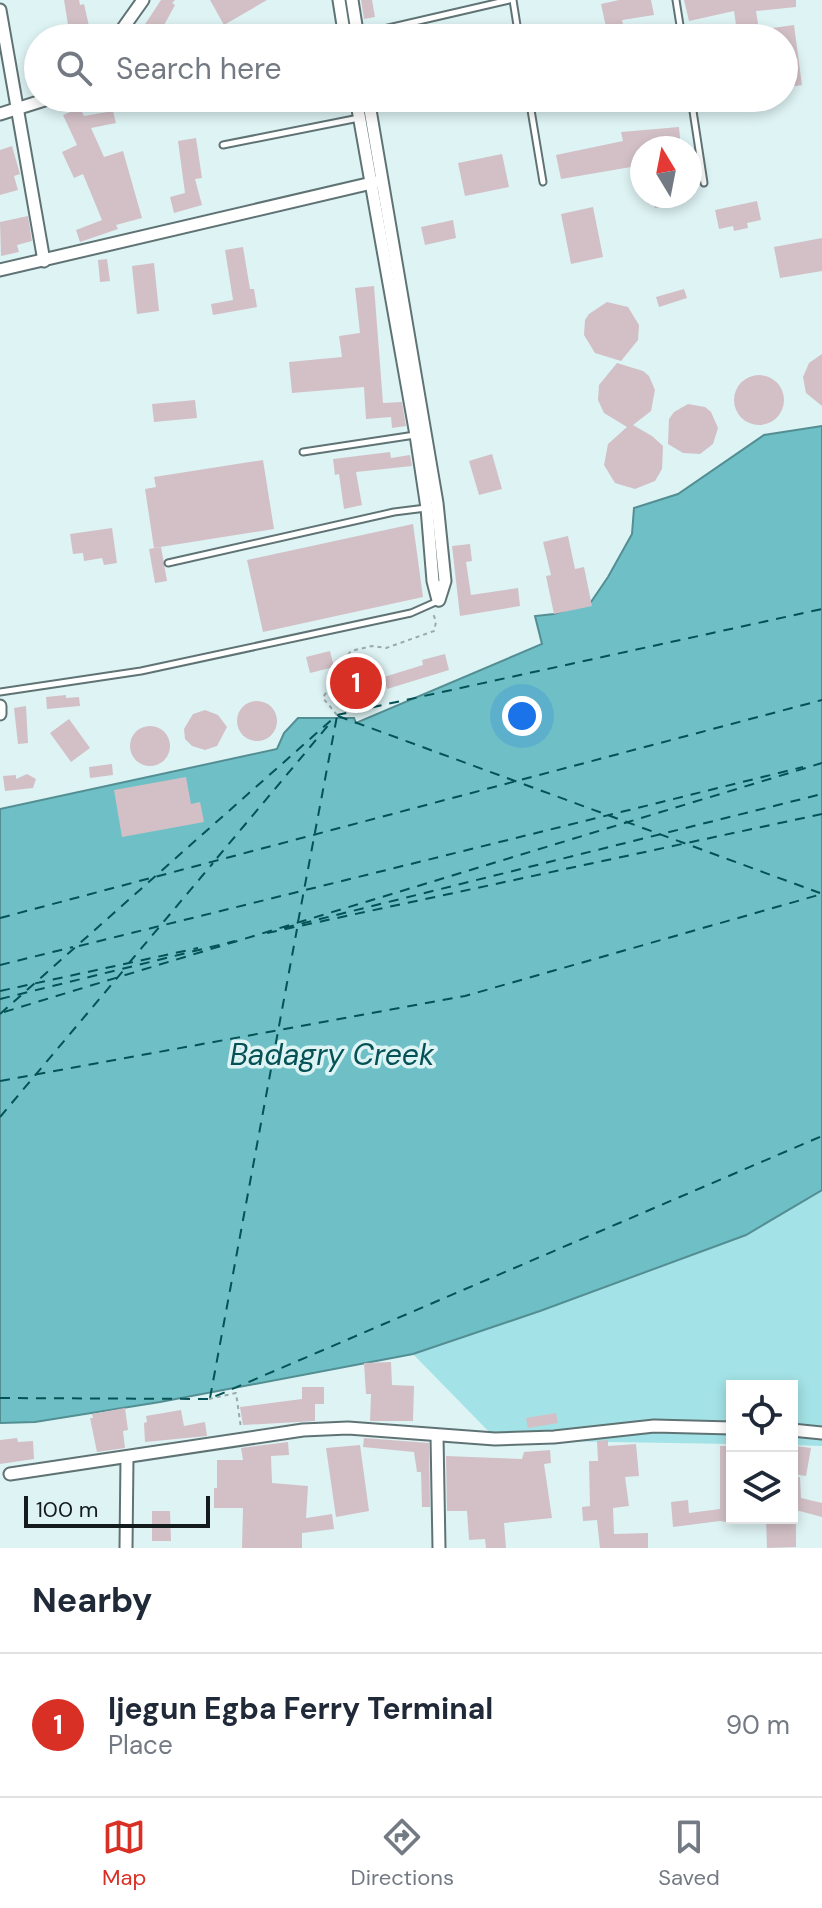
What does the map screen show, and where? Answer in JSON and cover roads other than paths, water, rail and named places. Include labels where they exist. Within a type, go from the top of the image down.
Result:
[{"type":"street","points":[[126,24],[143,0]]},
{"type":"street","points":[[339,0],[349,24]]},
{"type":"street","points":[[352,0],[353,24]]},
{"type":"street","points":[[0,10],[15,110],[44,261]]},
{"type":"street","points":[[0,114],[24,107]]},
{"type":"street","points":[[358,112],[376,182],[437,503],[445,581],[434,602]]},
{"type":"street","points":[[369,112],[376,182],[427,508],[434,602]]},
{"type":"street","points":[[0,270],[376,182]]},
{"type":"street","points":[[0,706],[0,714]]},
{"type":"street","points":[[10,1474],[243,1437],[348,1428],[495,1439],[554,1437],[654,1426],[726,1428]]},
{"type":"street","points":[[798,1431],[822,1433]]},
{"type":"street","points":[[437,1436],[439,1548]]},
{"type":"street","points":[[126,1548],[127,1457]]},
{"type":"lane","points":[[409,24],[511,0],[516,24]]},
{"type":"lane","points":[[676,0],[680,24]]},
{"type":"lane","points":[[531,112],[543,182]]},
{"type":"lane","points":[[693,112],[704,183]]},
{"type":"lane","points":[[223,145],[359,118]]},
{"type":"lane","points":[[303,452],[416,435]]},
{"type":"lane","points":[[168,563],[394,512],[427,508]]},
{"type":"lane","points":[[0,692],[141,671],[411,613],[434,602]]},
{"type":"water","name":"Badagry Creek","points":[[822,426],[822,1190],[746,1235],[413,1354],[160,1402],[35,1422],[0,1423],[0,809],[277,749],[284,733],[298,718],[354,718],[356,723],[542,644],[535,616],[554,614],[591,602],[632,534],[634,508],[678,494],[764,435]]},
{"type":"place","name":"Ijegun Egba Ferry Terminal","points":[[356,683]]}]
